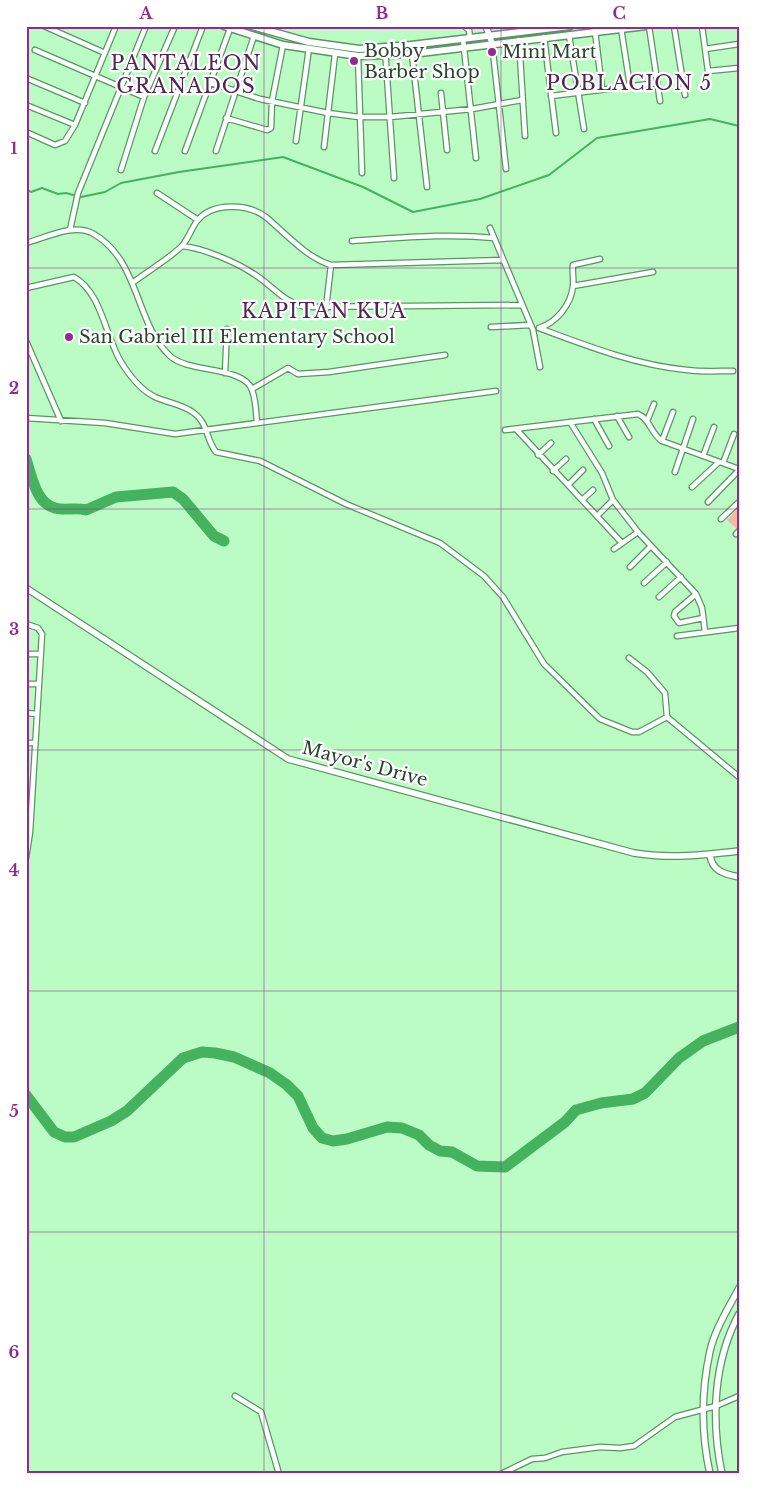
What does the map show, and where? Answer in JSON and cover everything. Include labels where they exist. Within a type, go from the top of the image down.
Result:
[{"type":"main road","points":[[252,26],[309,42],[359,49],[385,48],[570,26]]},
{"type":"main road","points":[[228,27],[284,45],[308,50],[358,56],[386,56],[621,27],[647,26]]},
{"type":"street","points":[[44,26],[105,53]]},
{"type":"street","points":[[26,132],[55,145],[65,140],[75,125],[116,26]]},
{"type":"street","points":[[70,230],[78,193],[146,26]]},
{"type":"street","points":[[121,170],[144,98],[161,54],[175,26]]},
{"type":"street","points":[[155,151],[203,26]]},
{"type":"street","points":[[464,26],[469,30],[470,38]]},
{"type":"street","points":[[486,26],[492,43],[506,169]]},
{"type":"street","points":[[647,26],[660,101]]},
{"type":"street","points":[[674,26],[685,96]]},
{"type":"street","points":[[702,26],[708,71],[739,68]]},
{"type":"street","points":[[185,151],[211,83],[228,27]]},
{"type":"street","points":[[621,27],[630,86]]},
{"type":"street","points":[[595,31],[602,89]]},
{"type":"street","points":[[569,34],[584,129]]},
{"type":"street","points":[[216,151],[254,36]]},
{"type":"street","points":[[544,37],[556,133]]},
{"type":"street","points":[[463,39],[476,158]]},
{"type":"street","points":[[519,40],[525,136]]},
{"type":"street","points":[[296,141],[302,109],[309,42]]},
{"type":"street","points":[[705,49],[739,44]]},
{"type":"street","points":[[226,118],[269,130],[272,102],[284,45]]},
{"type":"street","points":[[385,48],[394,178]]},
{"type":"street","points":[[35,50],[144,98]]},
{"type":"street","points":[[324,147],[335,54]]},
{"type":"street","points":[[412,54],[427,187]]},
{"type":"street","points":[[358,56],[362,173]]},
{"type":"street","points":[[26,78],[84,104]]},
{"type":"street","points":[[211,83],[272,102],[302,109],[359,117],[390,117],[472,109],[522,100]]},
{"type":"street","points":[[551,96],[657,83]]},
{"type":"street","points":[[441,93],[446,150]]},
{"type":"street","points":[[26,106],[75,125]]},
{"type":"street","points":[[157,193],[198,220]]},
{"type":"street","points":[[132,283],[182,246],[198,220],[206,212],[217,208],[253,210],[265,216],[315,257],[331,265],[503,260]]},
{"type":"street","points":[[490,228],[533,330],[540,367]]},
{"type":"street","points":[[26,243],[70,230],[91,232],[103,240],[123,264],[152,332],[171,358],[192,367],[225,373],[248,383],[252,389],[257,423]]},
{"type":"street","points":[[352,241],[421,236],[494,238]]},
{"type":"street","points":[[182,246],[200,249],[253,273],[293,305],[326,308],[522,304]]},
{"type":"street","points":[[533,330],[554,323],[565,306],[573,286],[573,265],[600,259]]},
{"type":"street","points":[[326,308],[331,265]]},
{"type":"street","points":[[573,286],[653,272]]},
{"type":"street","points":[[26,288],[74,277],[81,281],[103,318],[120,360],[136,382],[154,397],[182,406],[195,414],[208,432],[216,452],[260,461],[346,504],[440,543],[462,558],[484,576],[503,596],[544,664],[600,718],[632,732],[639,732],[666,717]]},
{"type":"street","points":[[491,327],[530,325]]},
{"type":"street","points":[[539,328],[606,353],[663,367],[688,371],[733,370]]},
{"type":"street","points":[[225,373],[227,329]]},
{"type":"street","points":[[26,341],[61,421]]},
{"type":"street","points":[[252,389],[288,368],[298,374],[329,372],[445,355]]},
{"type":"street","points":[[26,418],[106,423],[175,434],[208,432],[257,423],[496,391]]},
{"type":"street","points":[[647,420],[654,404]]},
{"type":"street","points":[[662,441],[673,412]]},
{"type":"street","points":[[504,430],[638,414],[647,420],[657,438],[662,441],[739,469],[708,502]]},
{"type":"street","points":[[617,416],[629,437]]},
{"type":"street","points":[[594,419],[609,446]]},
{"type":"street","points":[[675,472],[693,419]]},
{"type":"street","points":[[570,422],[602,473],[613,500],[638,532],[696,594],[702,608],[705,632]]},
{"type":"street","points":[[703,456],[714,427]]},
{"type":"street","points":[[516,429],[538,455],[622,543]]},
{"type":"street","points":[[692,487],[721,462],[734,434]]},
{"type":"street","points":[[538,455],[551,443]]},
{"type":"street","points":[[553,470],[566,459]]},
{"type":"street","points":[[568,485],[583,470]]},
{"type":"street","points":[[582,500],[593,490]]},
{"type":"street","points":[[597,516],[613,500]]},
{"type":"street","points":[[721,520],[739,502]]},
{"type":"street","points":[[614,549],[638,532]]},
{"type":"street","points":[[630,567],[652,546]]},
{"type":"street","points":[[644,583],[667,562]]},
{"type":"street","points":[[659,597],[681,577]]},
{"type":"street","name":"Mayor's Drive","points":[[26,588],[288,759],[634,853],[654,856],[710,855],[739,851]]},
{"type":"street","points":[[696,594],[674,616],[679,623],[703,618]]},
{"type":"street","points":[[26,624],[33,625],[41,631],[34,772],[29,802],[26,858]]},
{"type":"street","points":[[677,636],[739,628]]},
{"type":"street","points":[[26,654],[41,654]]},
{"type":"street","points":[[629,658],[647,672],[664,693],[666,717],[739,777]]},
{"type":"street","points":[[26,684],[39,684]]},
{"type":"street","points":[[26,713],[37,714]]},
{"type":"street","points":[[26,743],[35,743]]},
{"type":"street","points":[[26,772],[34,772]]},
{"type":"street","points":[[710,855],[711,862],[715,868],[739,878]]},
{"type":"street","points":[[710,1474],[705,1451],[702,1409],[710,1350],[739,1288]]},
{"type":"street","points":[[722,1474],[716,1447],[716,1406],[721,1354],[739,1314]]},
{"type":"street","points":[[235,1396],[261,1412],[279,1474]]},
{"type":"street","points":[[501,1474],[532,1459],[545,1458],[562,1452],[600,1447],[620,1448],[634,1446],[675,1417],[716,1406],[739,1396]]},
{"type":"shaded area","points":[[739,507],[739,527],[737,529],[727,520]]},
{"type":"waterway","points":[[26,189],[31,192],[42,188],[58,194],[66,193],[81,197],[105,192],[121,183],[179,172],[283,157],[363,187],[413,212],[480,199],[549,175],[597,138],[710,119],[739,126]]},
{"type":"waterway","points":[[26,459],[39,495],[43,501],[55,508],[86,510],[116,497],[173,492],[183,499],[214,536],[224,541]]},
{"type":"waterway","points":[[26,1095],[54,1132],[65,1137],[74,1137],[111,1121],[127,1111],[183,1058],[202,1052],[215,1053],[234,1057],[270,1073],[287,1085],[298,1096],[313,1128],[322,1138],[333,1141],[347,1139],[387,1127],[402,1128],[419,1135],[429,1145],[440,1151],[452,1152],[477,1166],[505,1167],[565,1122],[576,1110],[601,1103],[633,1099],[645,1093],[679,1058],[703,1041],[739,1027]]},
{"type":"place","name":"Mini Mart","points":[[492,52]]},
{"type":"place","name":"Bobby Barber Shop","points":[[354,61]]},
{"type":"place","name":"San Gabriel III Elementary School","points":[[69,337]]},
{"type":"district","name":"PANTALEON GRANADOS","points":[[186,74]]},
{"type":"district","name":"POBLACION 5","points":[[629,83]]},
{"type":"district","name":"KAPITAN KUA","points":[[324,311]]}]
